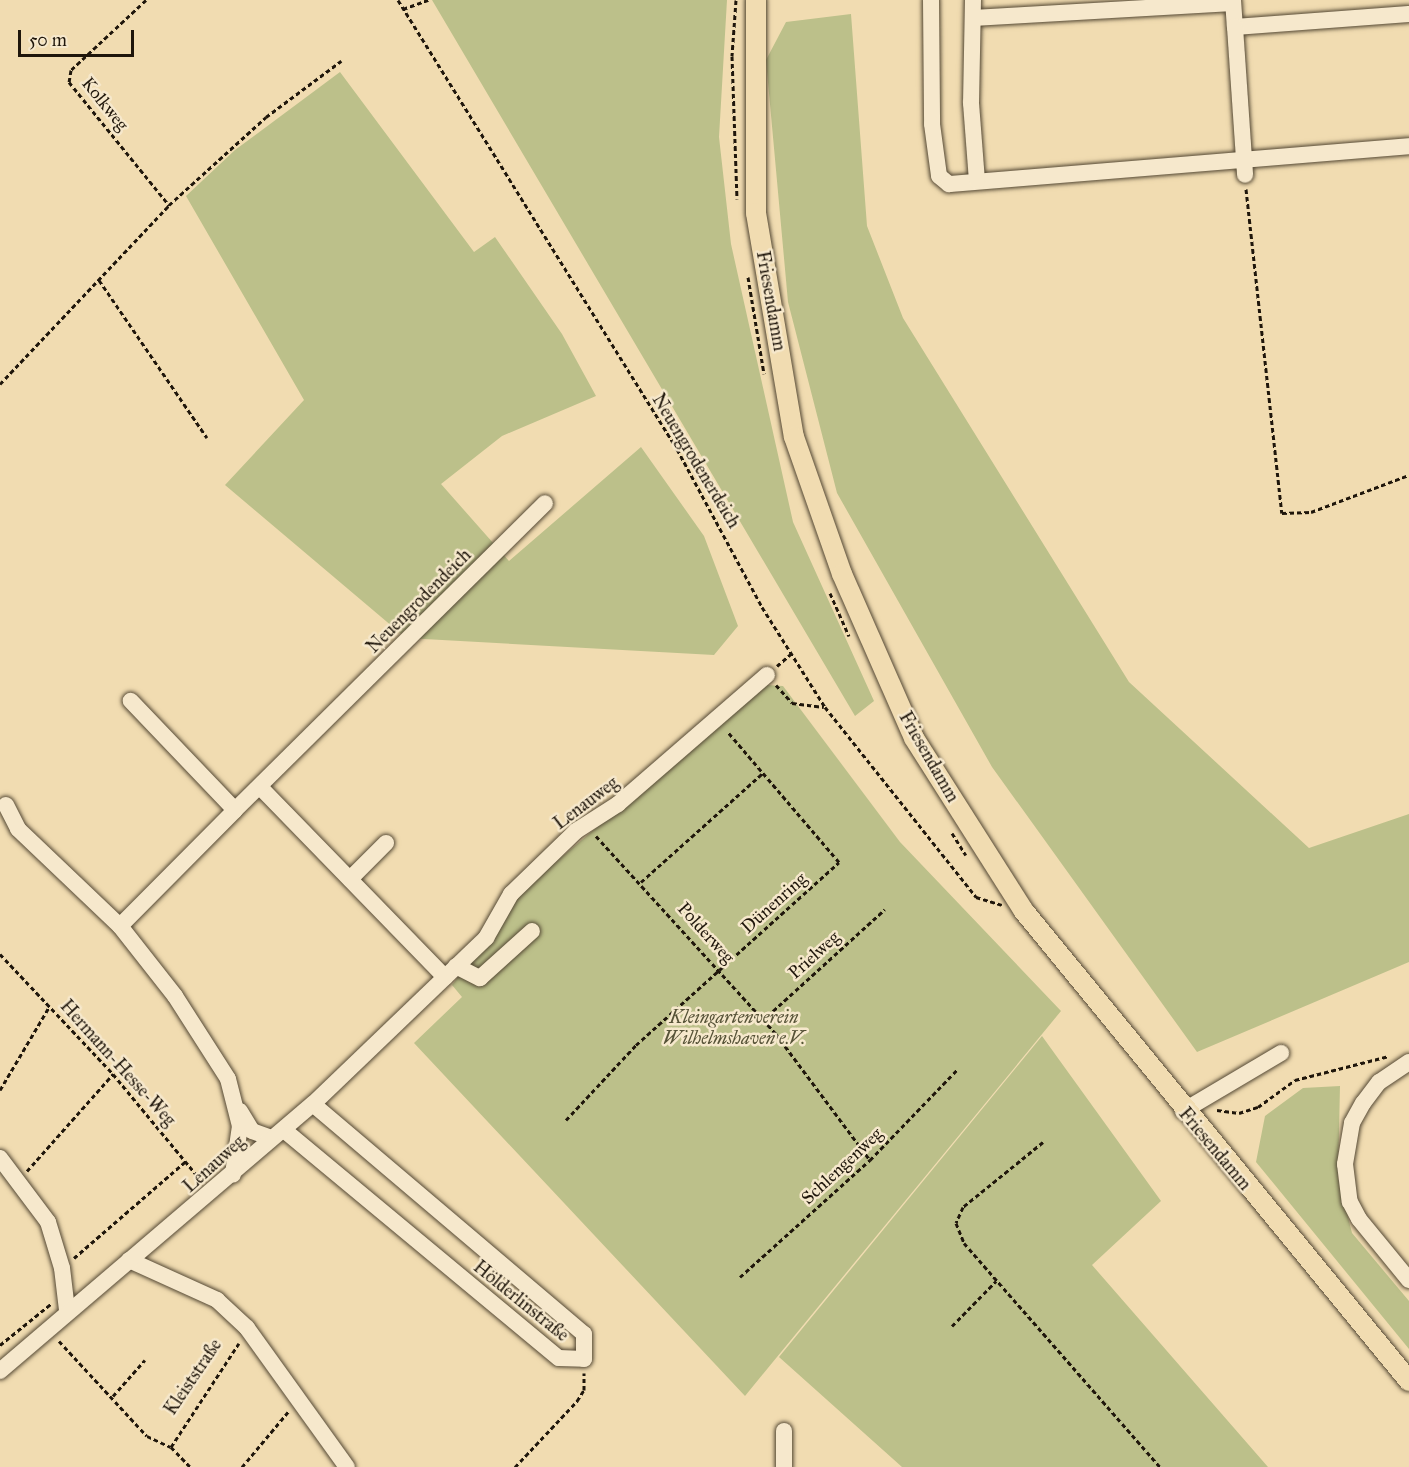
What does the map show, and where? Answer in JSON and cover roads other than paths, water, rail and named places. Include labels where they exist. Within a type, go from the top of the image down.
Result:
[{"type":"main road","name":"Friesendamm","points":[[756,0],[756,213],[794,437],[842,574],[914,738],[1023,910],[1184,1111],[1409,1381]]},
{"type":"street","points":[[931,0],[929,54],[939,176],[949,184],[1245,168],[1409,147]]},
{"type":"street","points":[[973,0],[971,103],[978,181]]},
{"type":"street","points":[[973,18],[1233,2],[1245,168]]},
{"type":"street","points":[[1235,27],[1409,14]]},
{"type":"street","name":"Neuengrodendeich","points":[[120,926],[545,503]]},
{"type":"street","name":"Lenauweg","points":[[0,1371],[67,1310],[212,1193],[313,1104],[486,938],[512,894],[576,831],[618,804],[767,675]]},
{"type":"street","points":[[131,701],[235,810]]},
{"type":"street","points":[[261,788],[350,879],[451,972],[480,978],[532,931]]},
{"type":"street","points":[[6,805],[18,829],[120,926],[175,996],[228,1079],[236,1105],[240,1150],[232,1176]]},
{"type":"street","points":[[350,879],[386,843]]},
{"type":"street","points":[[1184,1111],[1281,1053]]},
{"type":"street","points":[[1403,1058],[1362,1102],[1345,1164],[1350,1202],[1359,1220],[1409,1280]]},
{"type":"street","name":"Hölderlinstraße","points":[[236,1105],[252,1131],[278,1134],[559,1358],[584,1359],[584,1334],[313,1104]]},
{"type":"street","points":[[0,1158],[19,1177],[48,1222],[63,1268],[67,1310]]},
{"type":"street","points":[[129,1260],[217,1300],[247,1328],[347,1467]]},
{"type":"street","points":[[784,1431],[784,1467]]},
{"type":"park label","name":"Kleingartenverein Wilhelmshaven e.V.","points":[[734,1028]]}]
